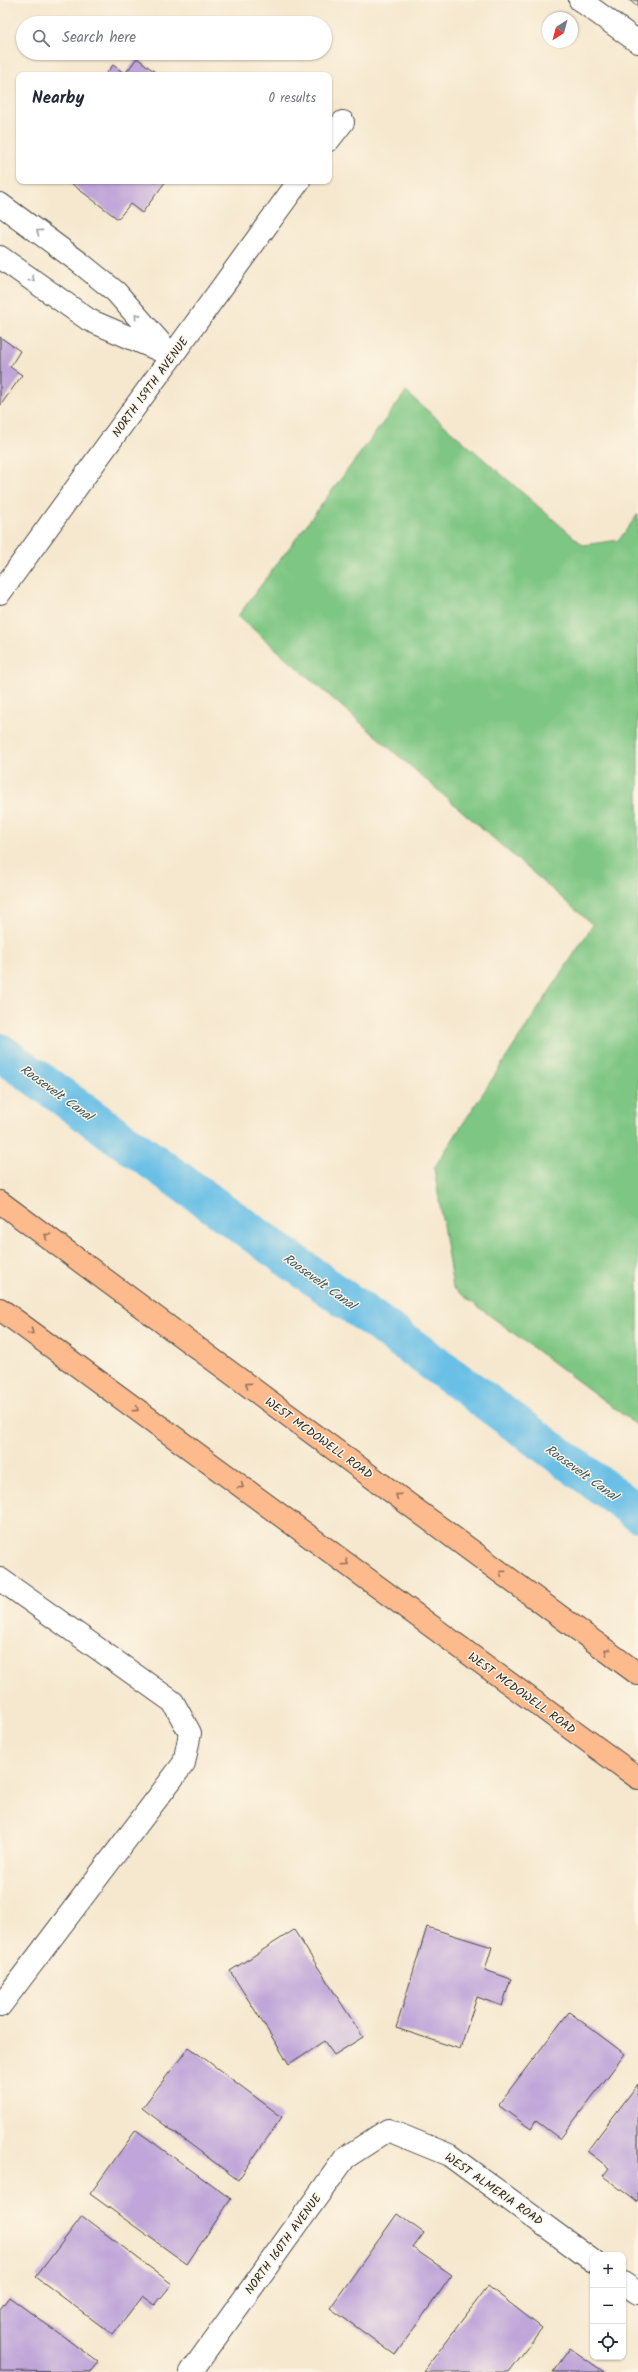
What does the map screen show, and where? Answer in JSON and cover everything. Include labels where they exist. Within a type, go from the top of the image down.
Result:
[{"type":"main road","name":"WEST MCDOWELL ROAD","points":[[0,1202],[638,1674]]},
{"type":"main road","name":"WEST MCDOWELL ROAD","points":[[0,1309],[638,1778]]},
{"type":"street","points":[[580,0],[638,42]]},
{"type":"street","points":[[332,136],[343,122]]},
{"type":"street","name":"NORTH 159TH AVENUE","points":[[0,593],[297,184]]},
{"type":"street","points":[[0,204],[79,262],[116,292],[172,356]]},
{"type":"street","points":[[0,257],[89,320],[172,356]]},
{"type":"street","points":[[0,1579],[173,1702],[190,1733],[184,1763],[0,2006]]},
{"type":"street","name":"WEST ALMERIA ROAD","points":[[388,2130],[449,2155],[590,2259]]},
{"type":"street","name":"NORTH 160TH AVENUE","points":[[191,2372],[345,2158],[388,2130]]},
{"type":"street","points":[[626,2284],[638,2294]]},
{"type":"green space","points":[[406,392],[583,545],[619,540],[638,514],[638,1426],[453,1288],[434,1168],[593,925],[238,616]]},
{"type":"building","points":[[629,0],[638,0],[638,7]]},
{"type":"building","points":[[136,60],[140,60],[155,72],[126,72]]},
{"type":"building","points":[[113,65],[122,72],[107,72]]},
{"type":"building","points":[[72,184],[164,184],[142,213],[130,204],[118,219]]},
{"type":"building","points":[[0,337],[20,351],[10,367],[22,375],[0,406]]},
{"type":"building","points":[[427,1927],[492,1947],[485,1970],[511,1979],[502,2006],[477,1997],[460,2049],[396,2028]]},
{"type":"building","points":[[294,1930],[363,2037],[334,2055],[324,2041],[289,2064],[230,1971]]},
{"type":"building","points":[[569,2012],[625,2054],[560,2139],[536,2121],[531,2129],[498,2105]]},
{"type":"building","points":[[189,2047],[282,2117],[238,2180],[142,2108]]},
{"type":"building","points":[[638,2084],[637,2202],[603,2176],[609,2168],[587,2151]]},
{"type":"building","points":[[136,2130],[231,2199],[187,2264],[90,2194]]},
{"type":"building","points":[[397,2214],[424,2233],[413,2248],[452,2275],[395,2355],[330,2308]]},
{"type":"building","points":[[82,2216],[172,2284],[155,2305],[143,2296],[113,2335],[36,2277]]},
{"type":"building","points":[[488,2286],[542,2328],[509,2372],[423,2372]]},
{"type":"building","points":[[9,2297],[98,2362],[90,2372],[0,2371],[0,2309]]},
{"type":"building","points":[[570,2348],[604,2372],[553,2372]]},
{"type":"waterway","name":"Roosevelt Canal","points":[[0,1052],[417,1351],[638,1513]]}]
